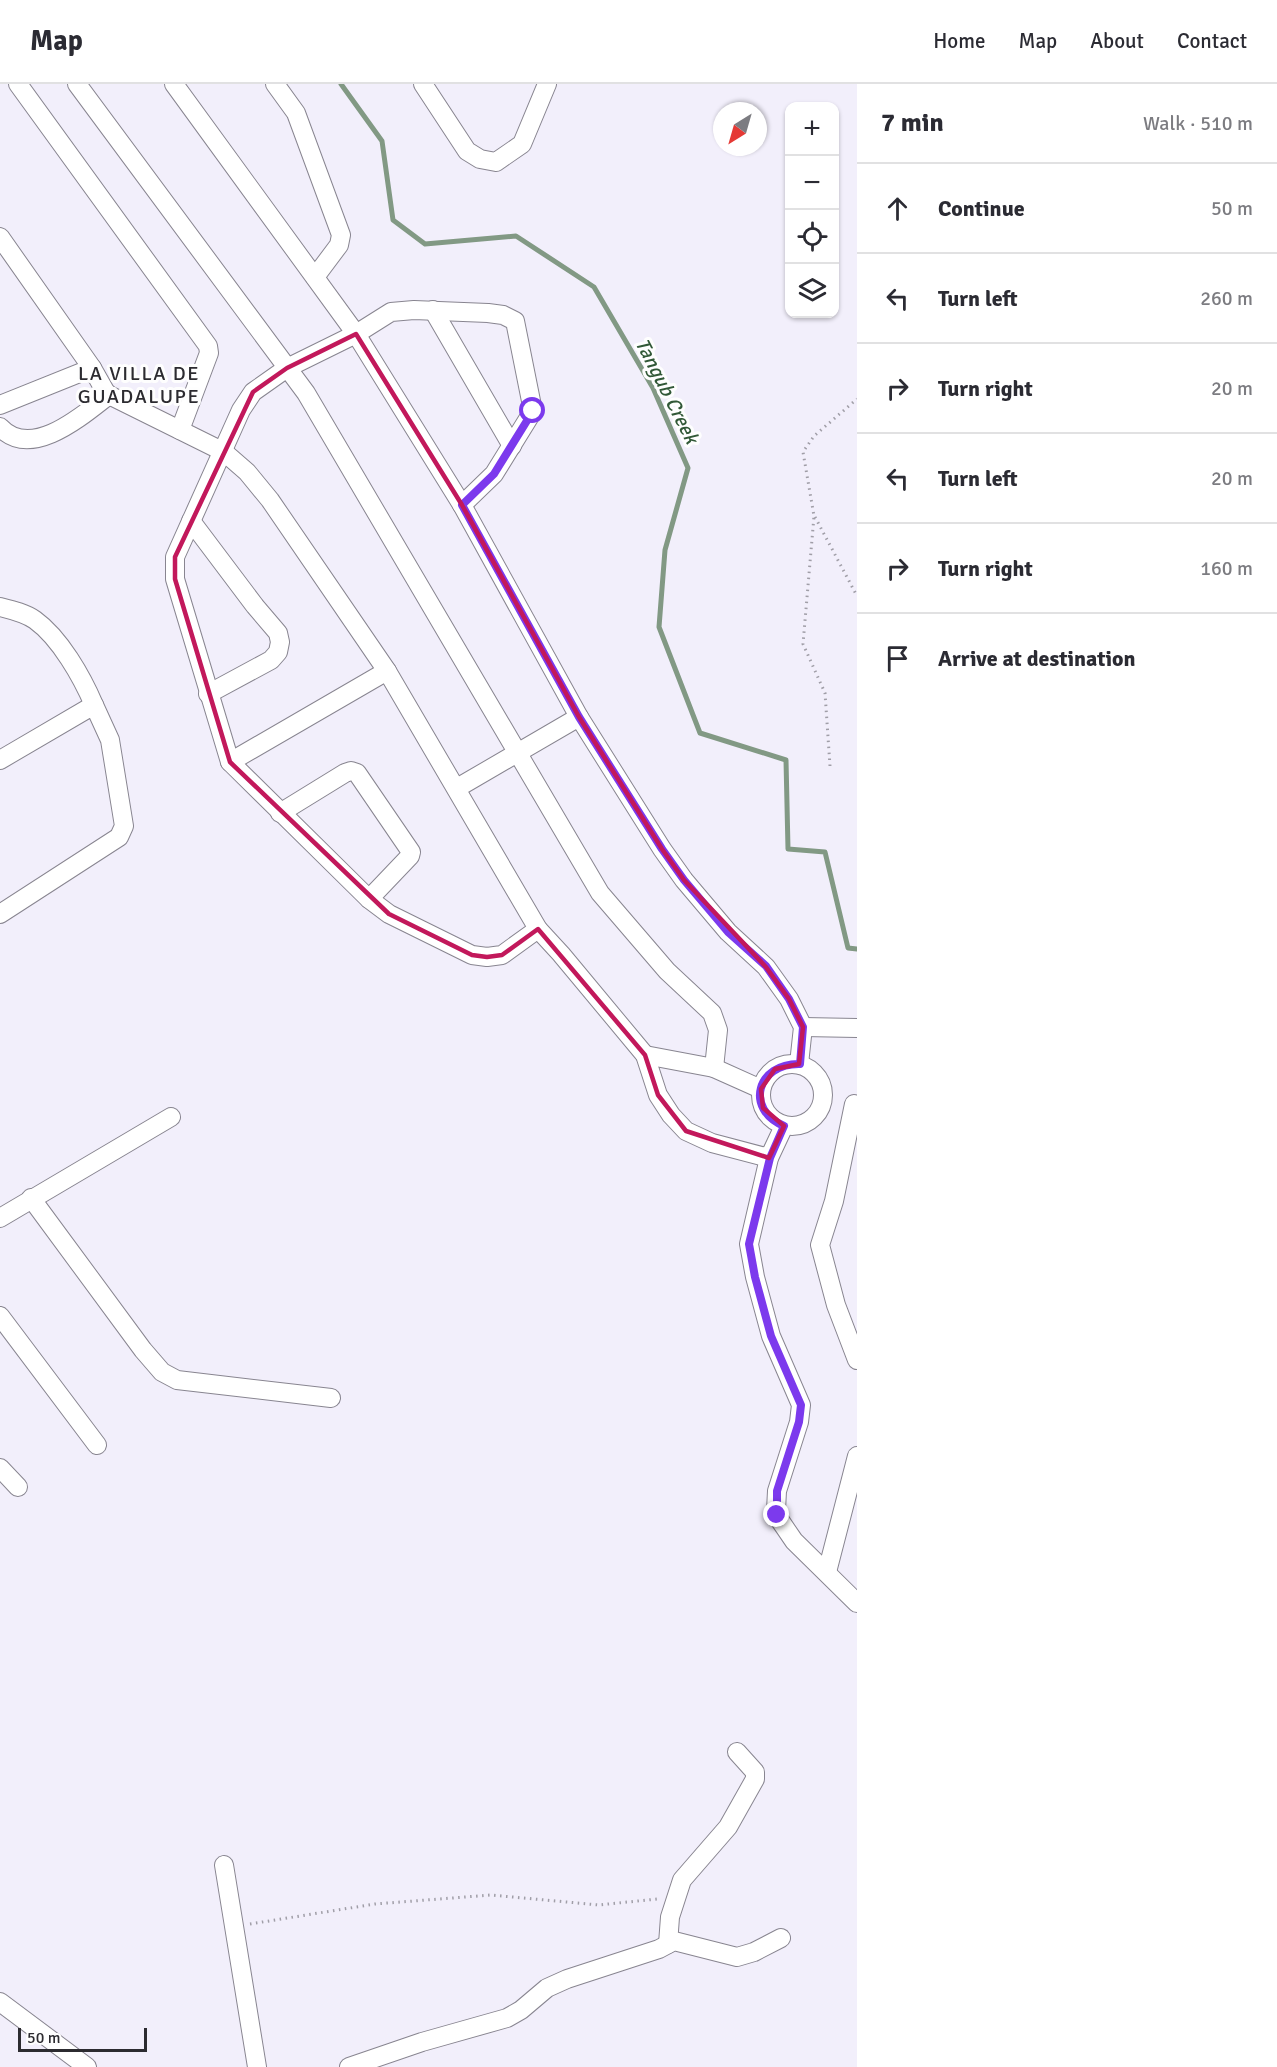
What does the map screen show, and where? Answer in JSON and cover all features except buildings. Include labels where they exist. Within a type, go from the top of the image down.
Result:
[{"type":"street","points":[[18,84],[208,346],[209,353],[180,430]]},
{"type":"street","points":[[77,84],[306,393],[600,893],[667,971],[712,1013],[718,1030],[714,1068]]},
{"type":"street","points":[[174,84],[356,334],[462,505],[579,717],[684,880],[728,932],[766,966],[789,999],[803,1027],[800,1064]]},
{"type":"street","points":[[275,84],[296,113],[341,235],[339,245],[315,277]]},
{"type":"street","points":[[423,84],[467,151],[480,159],[496,162],[522,144],[547,84]]},
{"type":"street","points":[[0,237],[109,395],[224,452],[246,472],[270,500],[387,671],[538,929],[645,1055],[658,1095],[671,1114],[686,1131],[712,1143],[770,1158]]},
{"type":"street","points":[[433,310],[512,446]]},
{"type":"street","points":[[462,505],[494,474],[533,411],[515,321],[503,315],[433,310],[391,312],[356,334],[287,368],[253,392],[241,410],[175,557],[175,579],[230,762],[369,899],[389,914],[472,955],[502,956],[538,929]]},
{"type":"street","points":[[0,405],[92,368]]},
{"type":"street","points":[[0,427],[18,439],[42,438],[71,424],[109,395]]},
{"type":"street","points":[[191,521],[278,633],[280,642],[278,652],[271,660],[208,694]]},
{"type":"street","points":[[0,606],[35,620],[83,680],[110,740],[124,826],[119,837],[0,914]]},
{"type":"street","points":[[230,762],[387,671]]},
{"type":"street","points":[[0,760],[94,705]]},
{"type":"street","points":[[457,788],[579,717]]},
{"type":"street","points":[[280,813],[345,773],[351,771],[357,773],[411,852],[410,856],[369,899]]},
{"type":"street","points":[[803,1027],[857,1028]]},
{"type":"street","points":[[645,1055],[714,1068],[761,1089]]},
{"type":"street","points":[[787,1064],[800,1064],[817,1076],[824,1096],[822,1107],[816,1117],[806,1124],[795,1127],[784,1126],[775,1122],[763,1108],[761,1089],[766,1077],[775,1069],[787,1064]]},
{"type":"street","points":[[822,1107],[842,1103],[855,1104],[834,1201],[820,1245],[836,1305],[857,1360]]},
{"type":"street","points":[[0,1218],[171,1117]]},
{"type":"street","points":[[784,1126],[770,1158],[749,1244],[755,1277],[771,1336],[801,1405],[799,1422],[777,1491],[776,1510],[779,1519],[794,1541],[857,1603]]},
{"type":"street","points":[[31,1198],[142,1350],[162,1372],[177,1380],[331,1398]]},
{"type":"street","points":[[0,1316],[97,1445]]},
{"type":"street","points":[[827,1572],[857,1456]]},
{"type":"street","points":[[0,1468],[18,1487]]},
{"type":"street","points":[[668,1944],[670,1917],[682,1880],[728,1827],[755,1779],[755,1772],[737,1752]]},
{"type":"street","points":[[224,1864],[257,2067]]},
{"type":"street","points":[[349,2067],[422,2042],[507,2018],[521,2010],[547,1988],[567,1978],[674,1941],[737,1957],[754,1952],[781,1938]]},
{"type":"street","points":[[0,2002],[87,2067]]},
{"type":"path","points":[[830,766],[825,693],[803,644],[814,516],[803,452],[814,436],[857,399]]},
{"type":"path","points":[[814,516],[857,596]]},
{"type":"path","points":[[235,1926],[375,1904],[491,1894],[599,1905],[677,1897]]},
{"type":"highlighted area","points":[[356,334],[462,505],[579,717],[662,849],[684,880],[766,967],[789,999],[803,1027],[799,1064],[775,1069],[761,1089],[763,1108],[784,1126],[769,1158],[686,1131],[658,1095],[645,1055],[538,929],[502,955],[487,957],[472,955],[389,914],[230,762],[175,579],[175,557],[253,392],[287,368]]},
{"type":"waterway","name":"Tangub Creek","points":[[341,84],[382,141],[393,220],[425,244],[516,236],[594,287],[653,388],[688,468],[665,550],[659,627],[700,733],[786,760],[788,849],[825,852],[848,948],[857,949]]},
{"type":"district","name":"LA VILLA DE GUADALUPE","points":[[139,384]]},
{"type":"route","points":[[533,411],[494,474],[462,505],[579,717],[662,849],[684,880],[728,932],[766,966],[789,999],[803,1027],[800,1064],[787,1064],[775,1069],[766,1077],[761,1089],[760,1099],[763,1108],[768,1116],[784,1126],[770,1158],[749,1244],[755,1277],[771,1336],[801,1405],[799,1422],[777,1491],[777,1515]]}]
